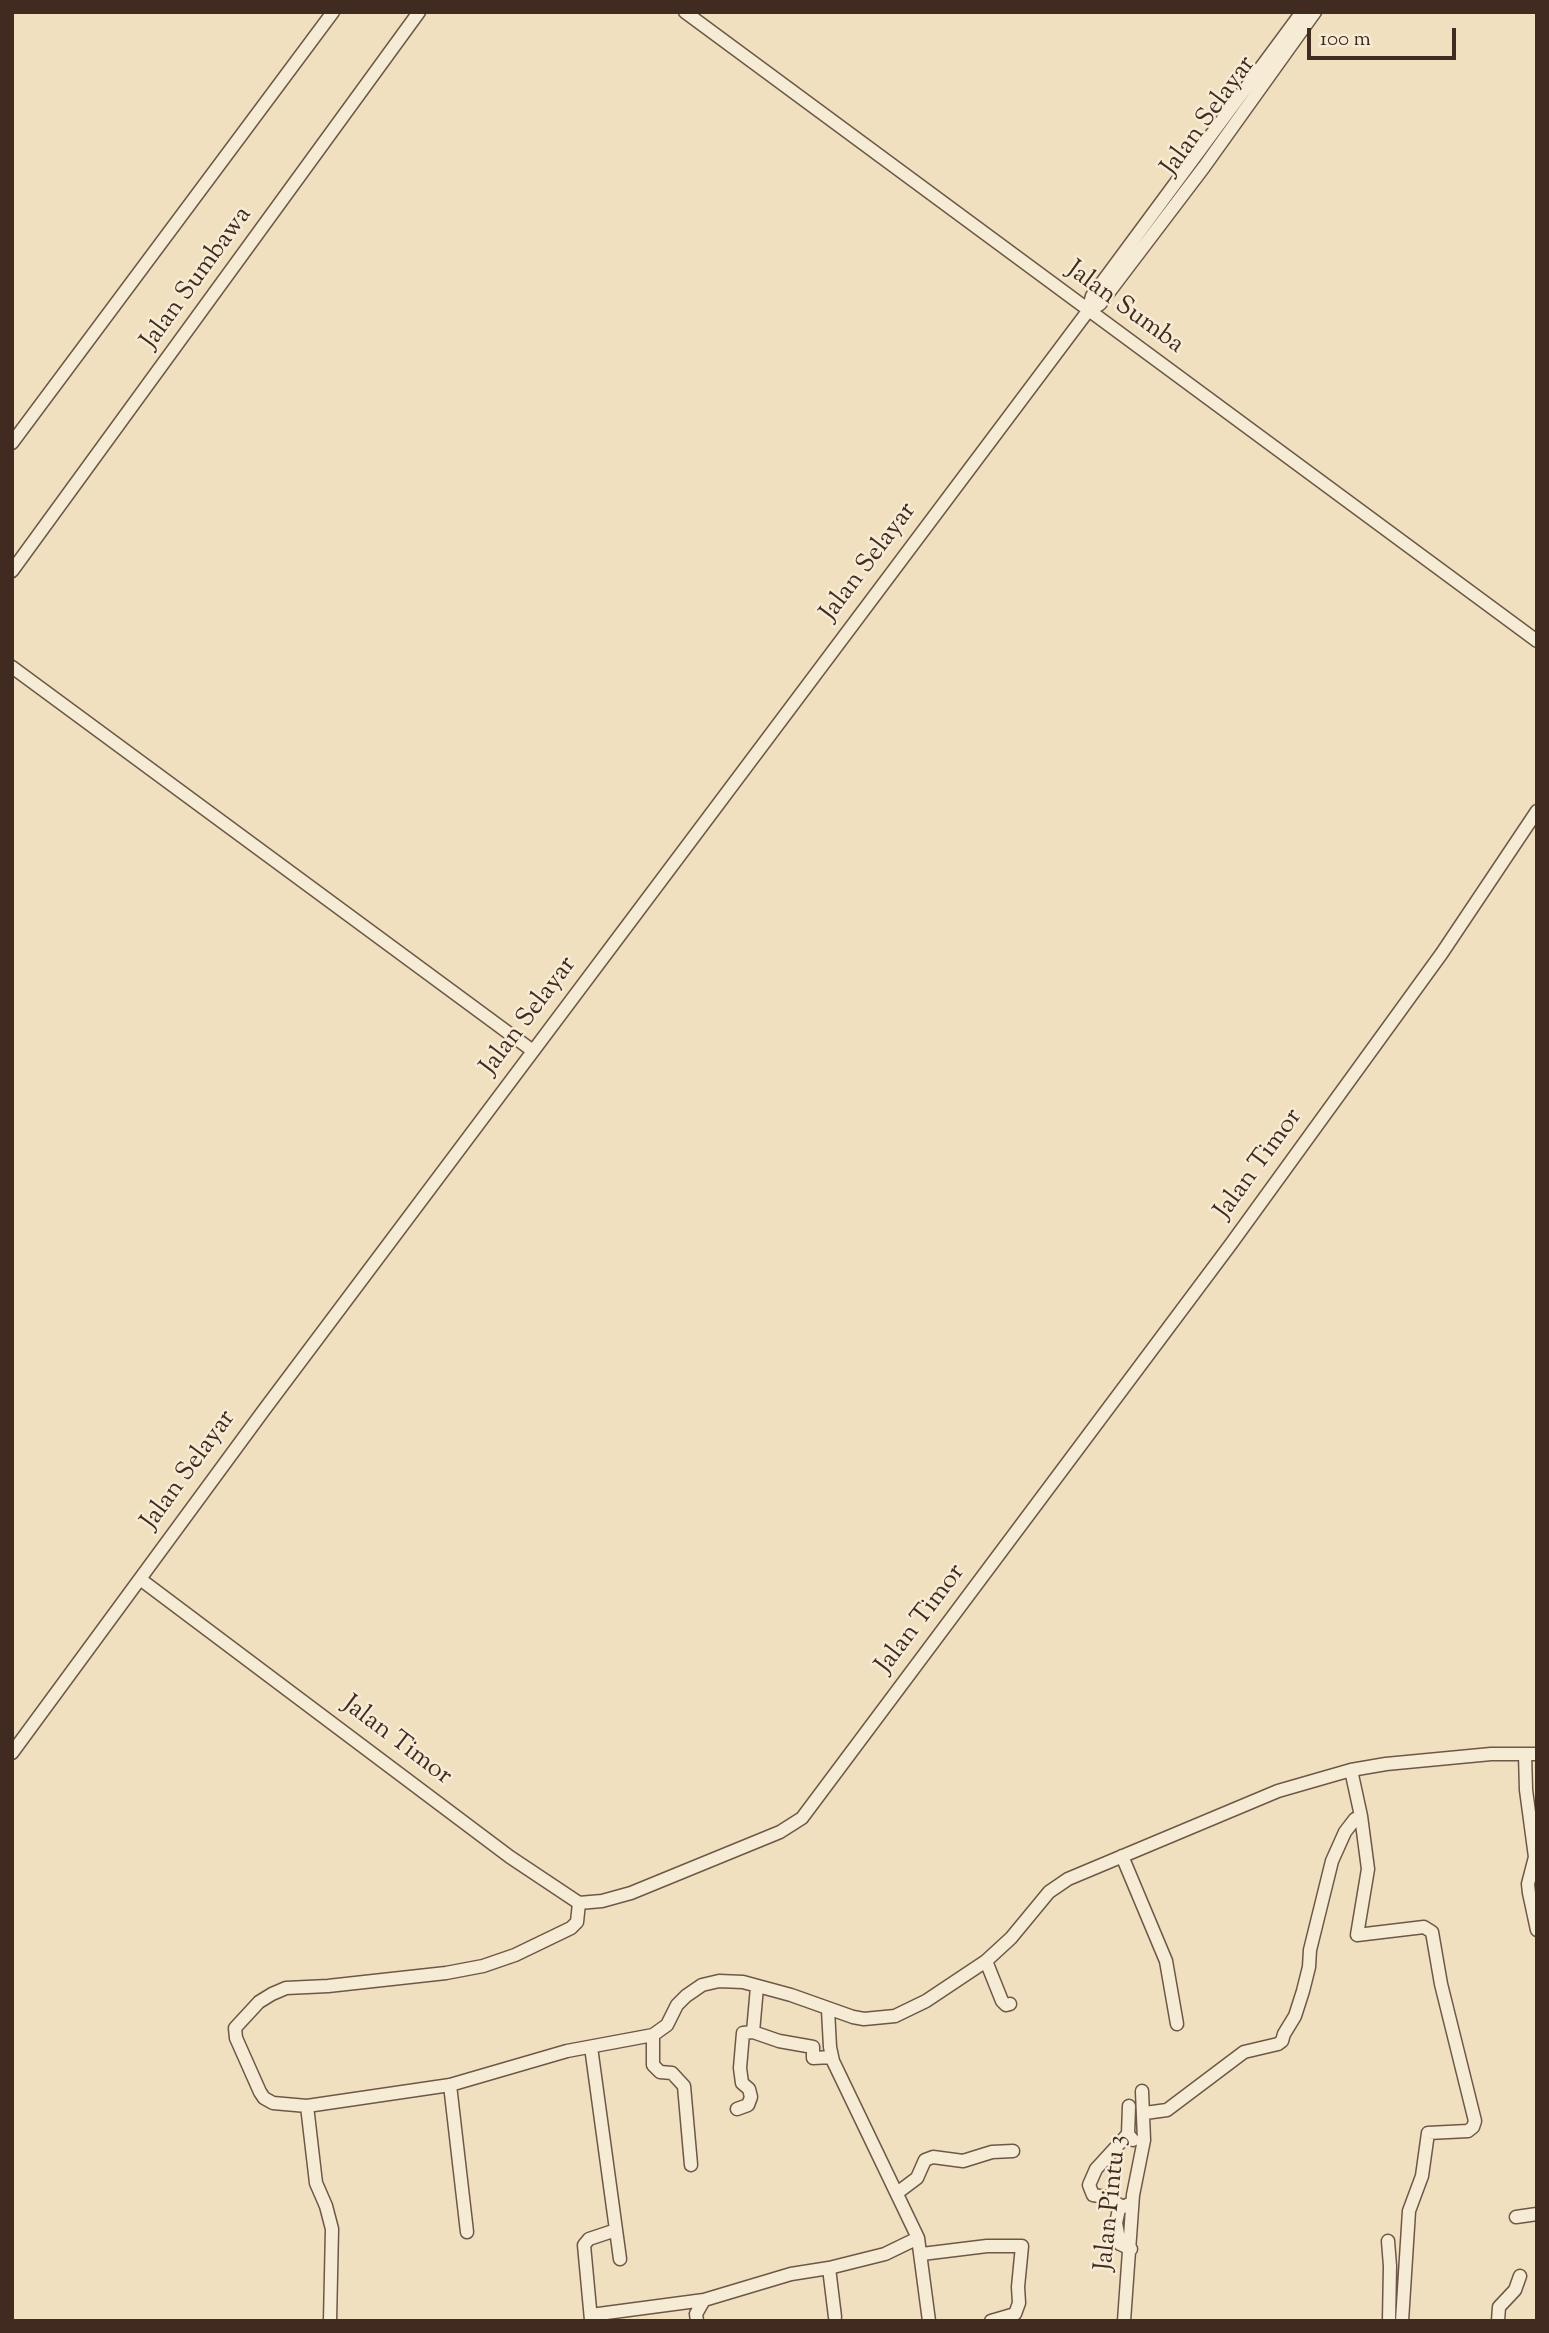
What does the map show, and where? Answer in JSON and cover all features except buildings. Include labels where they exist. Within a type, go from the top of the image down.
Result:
[{"type":"street","points":[[12,443],[333,12]]},
{"type":"street","name":"Jalan Sumbawa","points":[[12,571],[419,12]]},
{"type":"street","name":"Jalan Sumba","points":[[685,12],[1087,311],[1533,636]]},
{"type":"street","name":"Jalan Selayar","points":[[1293,33],[1302,12]]},
{"type":"street","name":"Jalan Selayar","points":[[12,1753],[264,1410],[1087,311],[1100,304],[1293,33],[1315,12]]},
{"type":"street","points":[[12,667],[533,1051]]},
{"type":"street","name":"Jalan Timor","points":[[140,1579],[510,1857],[579,1903],[602,1901],[631,1893],[756,1843],[797,1822],[1239,1233],[1442,953],[1537,811]]},
{"type":"street","points":[[579,1903],[577,1922],[571,1928],[515,1955],[483,1966],[446,1973],[286,1988],[259,2002],[235,2028],[235,2033],[260,2092],[269,2102],[307,2106],[450,2085],[522,2063],[653,2035],[667,2025],[677,2005],[686,1996],[702,1985],[730,1980],[864,2019],[895,2016],[926,2001],[986,1961],[1011,1938],[1049,1892],[1068,1879],[1278,1791],[1351,1770],[1386,1764],[1531,1754],[1526,1790],[1535,1857],[1528,1884],[1537,1930]]},
{"type":"street","points":[[1351,1770],[1368,1869],[1357,1935],[1424,1927],[1432,1932],[1441,1984],[1475,2121],[1468,2131],[1428,2133],[1424,2168],[1408,2216],[1402,2321]]},
{"type":"street","points":[[1145,2113],[1167,2110],[1244,2052],[1278,2045],[1282,2041],[1295,2016],[1306,1980],[1310,1950],[1332,1861],[1345,1832],[1355,1819],[1361,1816]]},
{"type":"street","points":[[1122,1856],[1166,1961],[1177,2024]]},
{"type":"street","points":[[986,1961],[1002,2001],[1010,2004]]},
{"type":"street","points":[[753,2032],[757,1987]]},
{"type":"street","points":[[828,2010],[832,2057],[918,2238],[929,2321]]},
{"type":"street","points":[[737,2109],[748,2105],[751,2097],[749,2089],[742,2083],[740,2068],[743,2033],[753,2032],[779,2041],[813,2047],[813,2058],[832,2057]]},
{"type":"street","points":[[653,2035],[653,2066],[660,2072],[672,2073],[684,2086],[691,2165]]},
{"type":"street","points":[[591,2047],[620,2259]]},
{"type":"street","points":[[450,2085],[467,2232]]},
{"type":"street","name":"Jalan Pintu 3","points":[[1124,2321],[1130,2249],[1126,2205],[1144,2140],[1145,2113],[1142,2091]]},
{"type":"street","points":[[307,2106],[316,2183],[332,2229],[330,2321]]},
{"type":"street","points":[[1126,2205],[1093,2195],[1089,2185],[1096,2169],[1128,2134],[1129,2106]]},
{"type":"street","points":[[1128,2134],[1133,2140],[1144,2140]]},
{"type":"street","points":[[897,2193],[917,2178],[925,2160],[933,2157],[963,2161],[985,2153],[1013,2151]]},
{"type":"street","points":[[1516,2217],[1537,2214]]},
{"type":"street","points":[[616,2230],[589,2239],[584,2245],[591,2318],[704,2300],[791,2274],[885,2254],[918,2238]]},
{"type":"street","points":[[1388,2241],[1391,2266],[1389,2321]]},
{"type":"street","points":[[922,2254],[995,2246],[1023,2246],[1018,2287],[1019,2303],[1015,2314],[991,2321]]},
{"type":"street","points":[[829,2268],[835,2317]]},
{"type":"street","points":[[1498,2321],[1499,2307],[1515,2290],[1520,2276]]},
{"type":"street","points":[[697,2321],[696,2314],[704,2300]]}]
